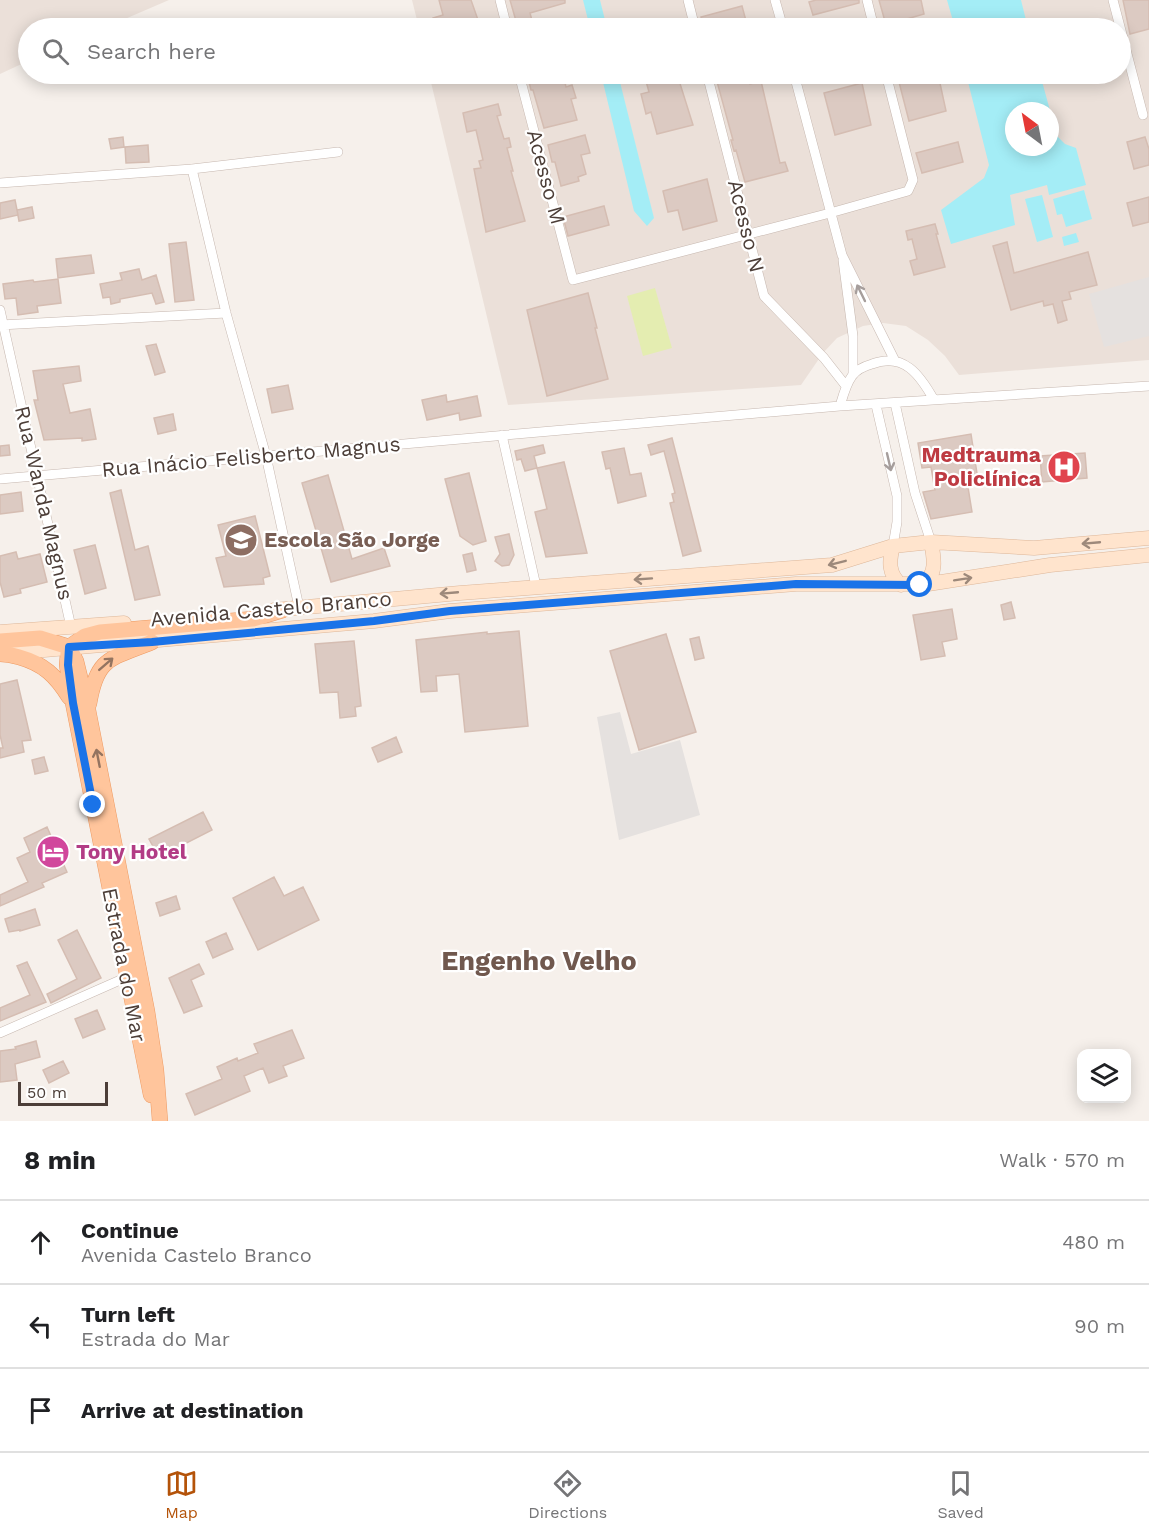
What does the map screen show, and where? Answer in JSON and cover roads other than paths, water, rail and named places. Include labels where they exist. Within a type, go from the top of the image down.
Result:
[{"type":"main road","name":"Avenida Castelo Branco","points":[[0,632],[283,610],[536,586],[832,565],[893,546],[931,542],[1034,548],[1149,538]]},
{"type":"main road","points":[[920,585],[926,582],[933,570],[931,542]]},
{"type":"main road","points":[[893,546],[890,568],[901,585]]},
{"type":"main road","name":"Avenida Castelo Branco","points":[[69,647],[152,642],[374,621],[450,611],[796,584],[920,585],[1050,565],[1149,555]]},
{"type":"main road","points":[[2,650],[40,638],[69,647],[85,636],[100,632],[253,619],[283,610]]},
{"type":"main road","points":[[88,710],[93,681],[102,667],[113,658],[152,642]]},
{"type":"main road","name":"Estrada do Mar","points":[[69,647],[68,665],[73,703],[147,1078],[159,1121]]},
{"type":"main road","name":"Estrada do Mar","points":[[69,647],[76,661],[88,710],[147,1011],[156,1070],[159,1121]]},
{"type":"main road","points":[[2,650],[32,661],[48,670],[61,682],[73,703]]},
{"type":"street","points":[[500,0],[504,18]]},
{"type":"street","points":[[688,0],[692,18]]},
{"type":"street","points":[[775,0],[780,18]]},
{"type":"street","points":[[867,0],[872,18]]},
{"type":"street","points":[[1113,0],[1118,18]]},
{"type":"street","points":[[1131,69],[1143,115]]},
{"type":"street","name":"Acesso M","points":[[522,84],[573,280],[749,235]]},
{"type":"street","name":"Acesso N","points":[[710,84],[764,296],[824,358],[846,386]]},
{"type":"street","points":[[797,84],[842,255],[853,336],[853,374]]},
{"type":"street","points":[[749,235],[908,191],[913,180],[889,84]]},
{"type":"street","points":[[0,183],[192,169],[338,152]]},
{"type":"street","points":[[192,169],[226,312],[266,456],[299,607]]},
{"type":"street","points":[[842,255],[895,361]]},
{"type":"street","name":"Rua Wanda Magnus","points":[[0,310],[72,627]]},
{"type":"street","points":[[2,325],[226,312]]},
{"type":"street","points":[[840,406],[846,386],[853,374],[862,367],[879,361],[895,361],[908,367],[919,375],[934,400]]},
{"type":"street","name":"Rua Inácio Felisberto Magnus","points":[[0,479],[840,406],[1149,386]]},
{"type":"street","points":[[895,403],[915,493],[931,542]]},
{"type":"street","points":[[876,405],[897,496],[897,522],[893,546]]},
{"type":"street","points":[[502,435],[536,586]]},
{"type":"street","points":[[897,496],[915,493]]},
{"type":"street","points":[[0,1033],[127,977]]},
{"type":"water","points":[[583,0],[600,0],[604,18],[588,18]]},
{"type":"water","points":[[947,0],[1021,0],[1026,18],[952,18]]},
{"type":"water","points":[[603,84],[620,84],[654,218],[647,226],[634,211]]},
{"type":"water","points":[[969,84],[1043,84],[1048,102],[1005,102],[1005,156],[1059,156],[1059,138],[1065,144],[1076,148],[1086,185],[1049,195],[1047,185],[1010,195],[1015,225],[951,244],[941,210],[984,178],[989,165]]},
{"type":"water","points":[[1084,190],[1092,219],[1066,227],[1062,214],[1057,215],[1053,199]]},
{"type":"water","points":[[1042,195],[1053,237],[1037,242],[1025,199]]},
{"type":"water","points":[[1076,233],[1079,242],[1064,246],[1062,237]]},
{"type":"place","name":"Medtrauma Policlínica","points":[[1064,467]]},
{"type":"place","name":"Escola São Jorge","points":[[241,540]]},
{"type":"place","name":"Tony Hotel","points":[[53,852]]},
{"type":"district","name":"Engenho Velho","points":[[539,961]]}]
